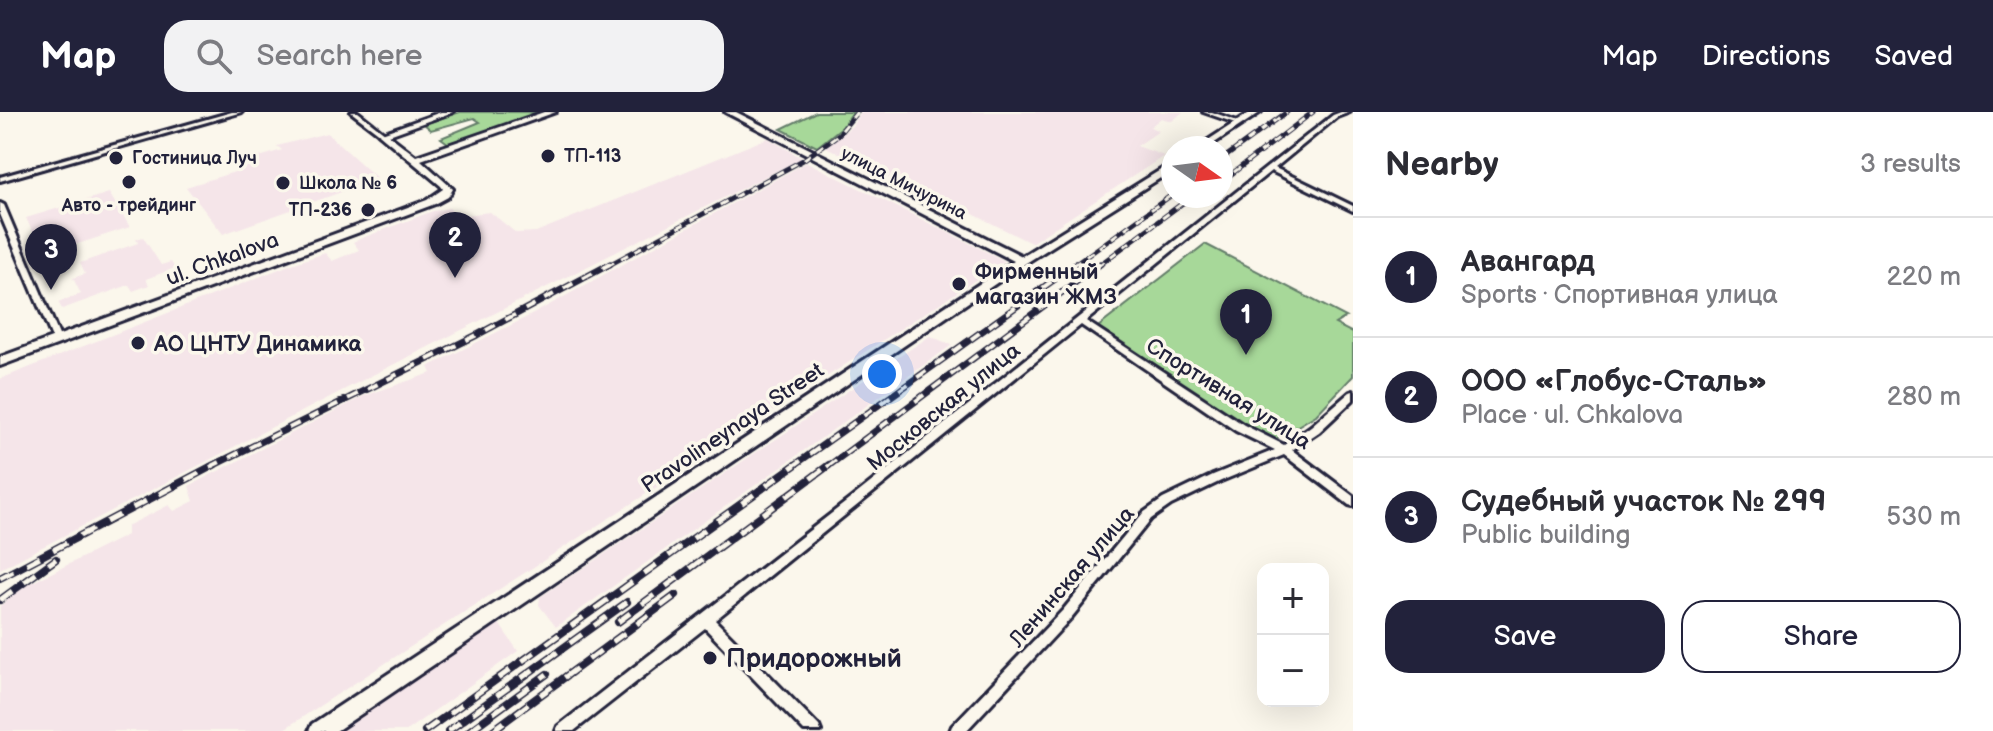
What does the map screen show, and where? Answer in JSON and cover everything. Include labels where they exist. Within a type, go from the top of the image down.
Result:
[{"type":"main road","points":[[383,134],[449,112]]},
{"type":"main road","points":[[383,134],[413,160],[552,112]]},
{"type":"main road","name":"улица Мичурина","points":[[729,112],[1022,261]]},
{"type":"main road","points":[[1220,136],[1257,112]]},
{"type":"main road","name":"ul. Chkalova","points":[[0,362],[444,195],[448,189],[444,184],[413,160]]},
{"type":"main road","name":"Pravolineynaya Street","points":[[319,731],[1022,261],[1161,174]]},
{"type":"street","points":[[0,179],[239,112]]},
{"type":"street","points":[[354,112],[383,134]]},
{"type":"street","points":[[1206,112],[1240,123]]},
{"type":"street","name":"Московская улица","points":[[563,731],[1335,116],[1347,112]]},
{"type":"street","points":[[1270,168],[1353,209]]},
{"type":"street","points":[[0,205],[57,340]]},
{"type":"street","name":"Спортивная улица","points":[[1081,321],[1240,428],[1285,450],[1353,502]]},
{"type":"street","name":"Ленинская улица","points":[[957,731],[1067,614],[1147,516],[1167,502],[1217,478],[1285,450],[1315,429],[1353,394]]},
{"type":"street","points":[[706,620],[814,731]]},
{"type":"shaded area","points":[[861,112],[1183,112],[1172,121],[1161,118],[1150,127],[1159,131],[1137,146],[1161,155],[1161,158],[1031,243],[949,202],[943,205],[826,147],[852,126]]},
{"type":"shaded area","name":"Школа № 6","points":[[327,133],[378,179],[223,234],[186,187],[244,169],[240,163],[282,150],[277,146]]},
{"type":"shaded area","points":[[768,138],[802,158],[351,386],[0,569],[0,379],[292,264],[325,253],[332,261],[359,250],[353,242],[357,240],[433,211],[449,208],[457,216],[490,212],[516,233],[536,232]]},
{"type":"shaded area","points":[[807,162],[1005,261],[281,731],[0,731],[0,606],[23,587],[127,535],[127,526],[169,505],[174,511],[194,501],[189,486],[364,396],[431,373],[428,367],[533,314]]},
{"type":"shaded area","points":[[109,193],[130,227],[44,255],[26,218]]},
{"type":"shaded area","points":[[143,237],[161,265],[171,262],[175,268],[146,279],[149,285],[133,291],[129,285],[62,309],[58,302],[81,294],[73,278],[85,274],[80,263],[138,243],[136,239]]},
{"type":"shaded area","points":[[930,336],[952,345],[556,627],[539,605],[540,597]]},
{"type":"shaded area","points":[[498,622],[518,651],[406,731],[337,731]]},
{"type":"green space","points":[[460,112],[540,112],[449,144],[441,138],[480,122],[474,118],[431,130],[424,124]]},
{"type":"green space","points":[[816,112],[853,112],[842,127],[817,147],[781,129]]},
{"type":"green space","points":[[1205,244],[1346,317],[1335,324],[1353,333],[1353,376],[1316,415],[1274,440],[1219,410],[1098,327]]},
{"type":"railway","points":[[607,266],[803,160],[839,134],[857,112]]},
{"type":"railway","points":[[1233,151],[1287,112]]},
{"type":"railway","points":[[1233,173],[1313,112]]},
{"type":"railway","points":[[1073,266],[1161,203]]},
{"type":"railway","points":[[1098,266],[1176,208]]},
{"type":"railway","points":[[213,465],[477,335],[610,264]]},
{"type":"railway","points":[[792,467],[1076,264]]},
{"type":"railway","points":[[827,467],[1100,264]]},
{"type":"railway","points":[[0,578],[213,465]]},
{"type":"railway","points":[[425,731],[795,465]]},
{"type":"railway","points":[[618,622],[829,465]]},
{"type":"railway","points":[[0,600],[56,559]]},
{"type":"railway","points":[[492,731],[676,595]]},
{"type":"railway","points":[[448,731],[627,602]]},
{"type":"railway","points":[[469,731],[547,674]]},
{"type":"place","name":"ТП-113","points":[[548,156]]},
{"type":"place","name":"Гостиница Луч","points":[[116,158]]},
{"type":"place","name":"Авто - трейдинг","points":[[129,182]]},
{"type":"place","name":"Школа № 6","points":[[283,183]]},
{"type":"place","name":"ТП-236","points":[[368,210]]},
{"type":"place","name":"ООО «Глобус-Сталь»","points":[[455,278]]},
{"type":"place","name":"Фирменный магазин ЖМЗ","points":[[959,284]]},
{"type":"place","name":"Судебный участок № 299","points":[[51,290]]},
{"type":"place","name":"АО ЦНТУ Динамика","points":[[138,343]]},
{"type":"place","name":"Авангард","points":[[1246,355]]},
{"type":"place","name":"Придорожный","points":[[710,658]]}]
